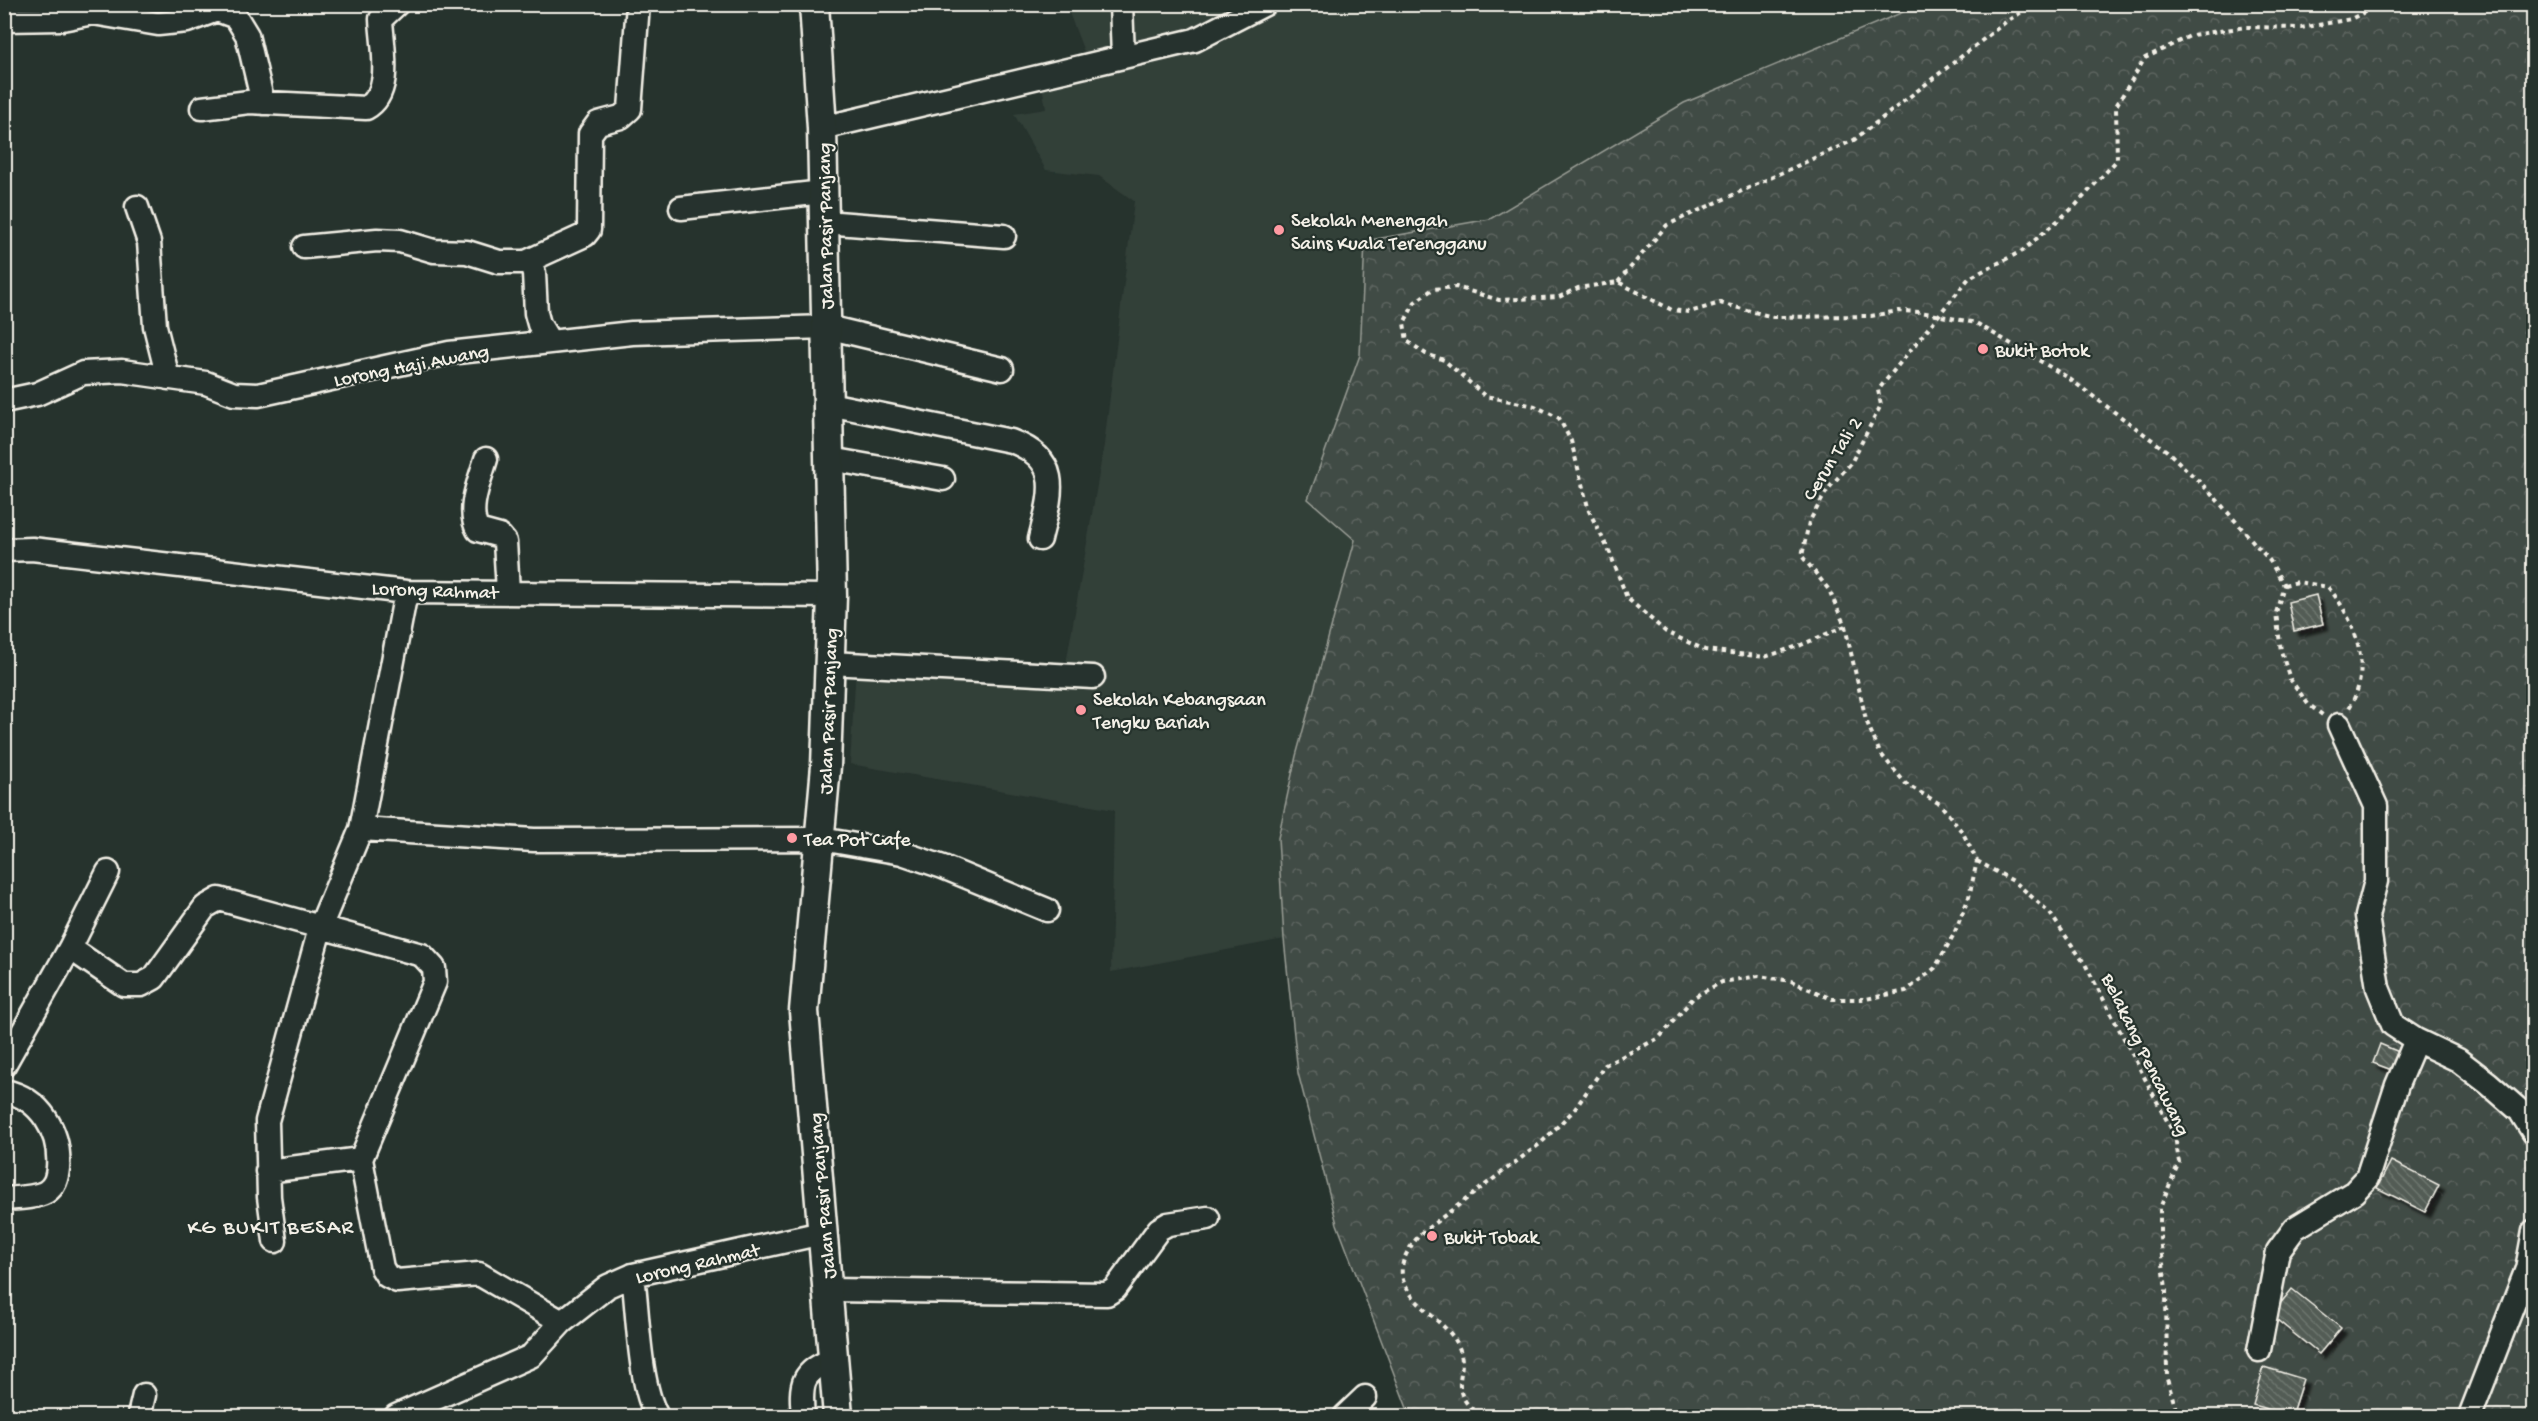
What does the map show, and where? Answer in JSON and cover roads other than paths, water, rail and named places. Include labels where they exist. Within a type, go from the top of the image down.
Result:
[{"type":"main road","name":"Jalan Pasir Panjang","points":[[814,4],[824,192],[832,596],[821,838],[804,1011],[822,1233],[830,1290],[838,1416]]},
{"type":"street","points":[[202,108],[234,103],[264,103],[366,108],[375,103],[383,81],[381,19],[397,4]]},
{"type":"street","points":[[304,247],[377,240],[400,241],[434,251],[467,252],[499,262],[526,262],[585,235],[589,230],[590,134],[598,123],[621,117],[630,110],[638,4]]},
{"type":"street","points":[[1121,4],[1123,57]]},
{"type":"street","points":[[822,128],[1195,39],[1265,4]]},
{"type":"street","points":[[4,20],[62,18],[93,13],[158,24],[188,21],[218,10],[236,17],[247,35],[264,103]]},
{"type":"street","points":[[681,208],[824,192]]},
{"type":"street","points":[[137,207],[149,242],[155,326],[168,378]]},
{"type":"street","points":[[824,222],[1004,236]]},
{"type":"street","points":[[526,262],[532,267],[534,273],[536,313],[550,342]]},
{"type":"street","name":"Lorong Haji Awang","points":[[4,401],[38,394],[83,373],[122,371],[206,383],[234,394],[258,395],[449,353],[632,333],[827,327],[1002,369]]},
{"type":"street","points":[[829,404],[1011,441],[1030,448],[1042,458],[1049,474],[1051,495],[1040,539]]},
{"type":"street","points":[[486,459],[474,502],[473,521],[478,530],[500,536],[505,542],[508,591]]},
{"type":"street","points":[[830,459],[943,478]]},
{"type":"street","name":"Lorong Rahmat","points":[[4,550],[32,549],[406,592],[508,591],[832,596]]},
{"type":"street","points":[[276,1241],[267,1171],[267,1121],[321,925],[362,829],[406,592]]},
{"type":"street","points":[[830,663],[1093,677]]},
{"type":"street","points":[[2339,725],[2376,806],[2376,881],[2367,916],[2378,988],[2394,1025],[2416,1040],[2458,1060],[2488,1083],[2520,1111],[2534,1133]]},
{"type":"street","points":[[362,829],[534,840],[821,838],[902,853],[943,867],[1047,910]]},
{"type":"street","points":[[4,1065],[70,948],[108,872]]},
{"type":"street","points":[[70,948],[124,985],[141,985],[154,978],[205,907],[219,899],[321,925],[422,955],[434,968],[435,982],[362,1159],[382,1268],[387,1276],[397,1281],[478,1274],[562,1322]]},
{"type":"street","points":[[2259,1350],[2278,1251],[2295,1228],[2354,1192],[2367,1178],[2397,1085],[2416,1040]]},
{"type":"street","points":[[4,1091],[14,1093],[39,1110],[50,1124],[58,1145],[58,1164],[56,1181],[46,1192],[4,1199]]},
{"type":"street","points":[[267,1171],[362,1159]]},
{"type":"street","points":[[830,1290],[1107,1294],[1115,1289],[1159,1229],[1168,1224],[1208,1218]]},
{"type":"street","points":[[2469,1416],[2527,1269],[2534,1231]]},
{"type":"street","name":"Lorong Rahmat","points":[[396,1416],[523,1361],[540,1349],[562,1322],[608,1286],[633,1275],[822,1233]]},
{"type":"street","points":[[633,1275],[646,1385],[650,1405],[657,1416]]},
{"type":"street","points":[[803,1416],[801,1398],[804,1380],[814,1367],[834,1359]]},
{"type":"street","points":[[1345,1416],[1365,1397]]},
{"type":"place","name":"Sekolah Menengah Sains Kuala Terengganu","points":[[1279,230]]},
{"type":"place","name":"Bukit Botok","points":[[1983,349]]},
{"type":"place","name":"Sekolah Kebangsaan Tengku Bariah","points":[[1081,710]]},
{"type":"place","name":"Tea Pot Cafe","points":[[792,838]]},
{"type":"place","name":"Bukit Tobak","points":[[1432,1236]]},
{"type":"district","name":"KG BUKIT BESAR","points":[[271,1225]]}]
